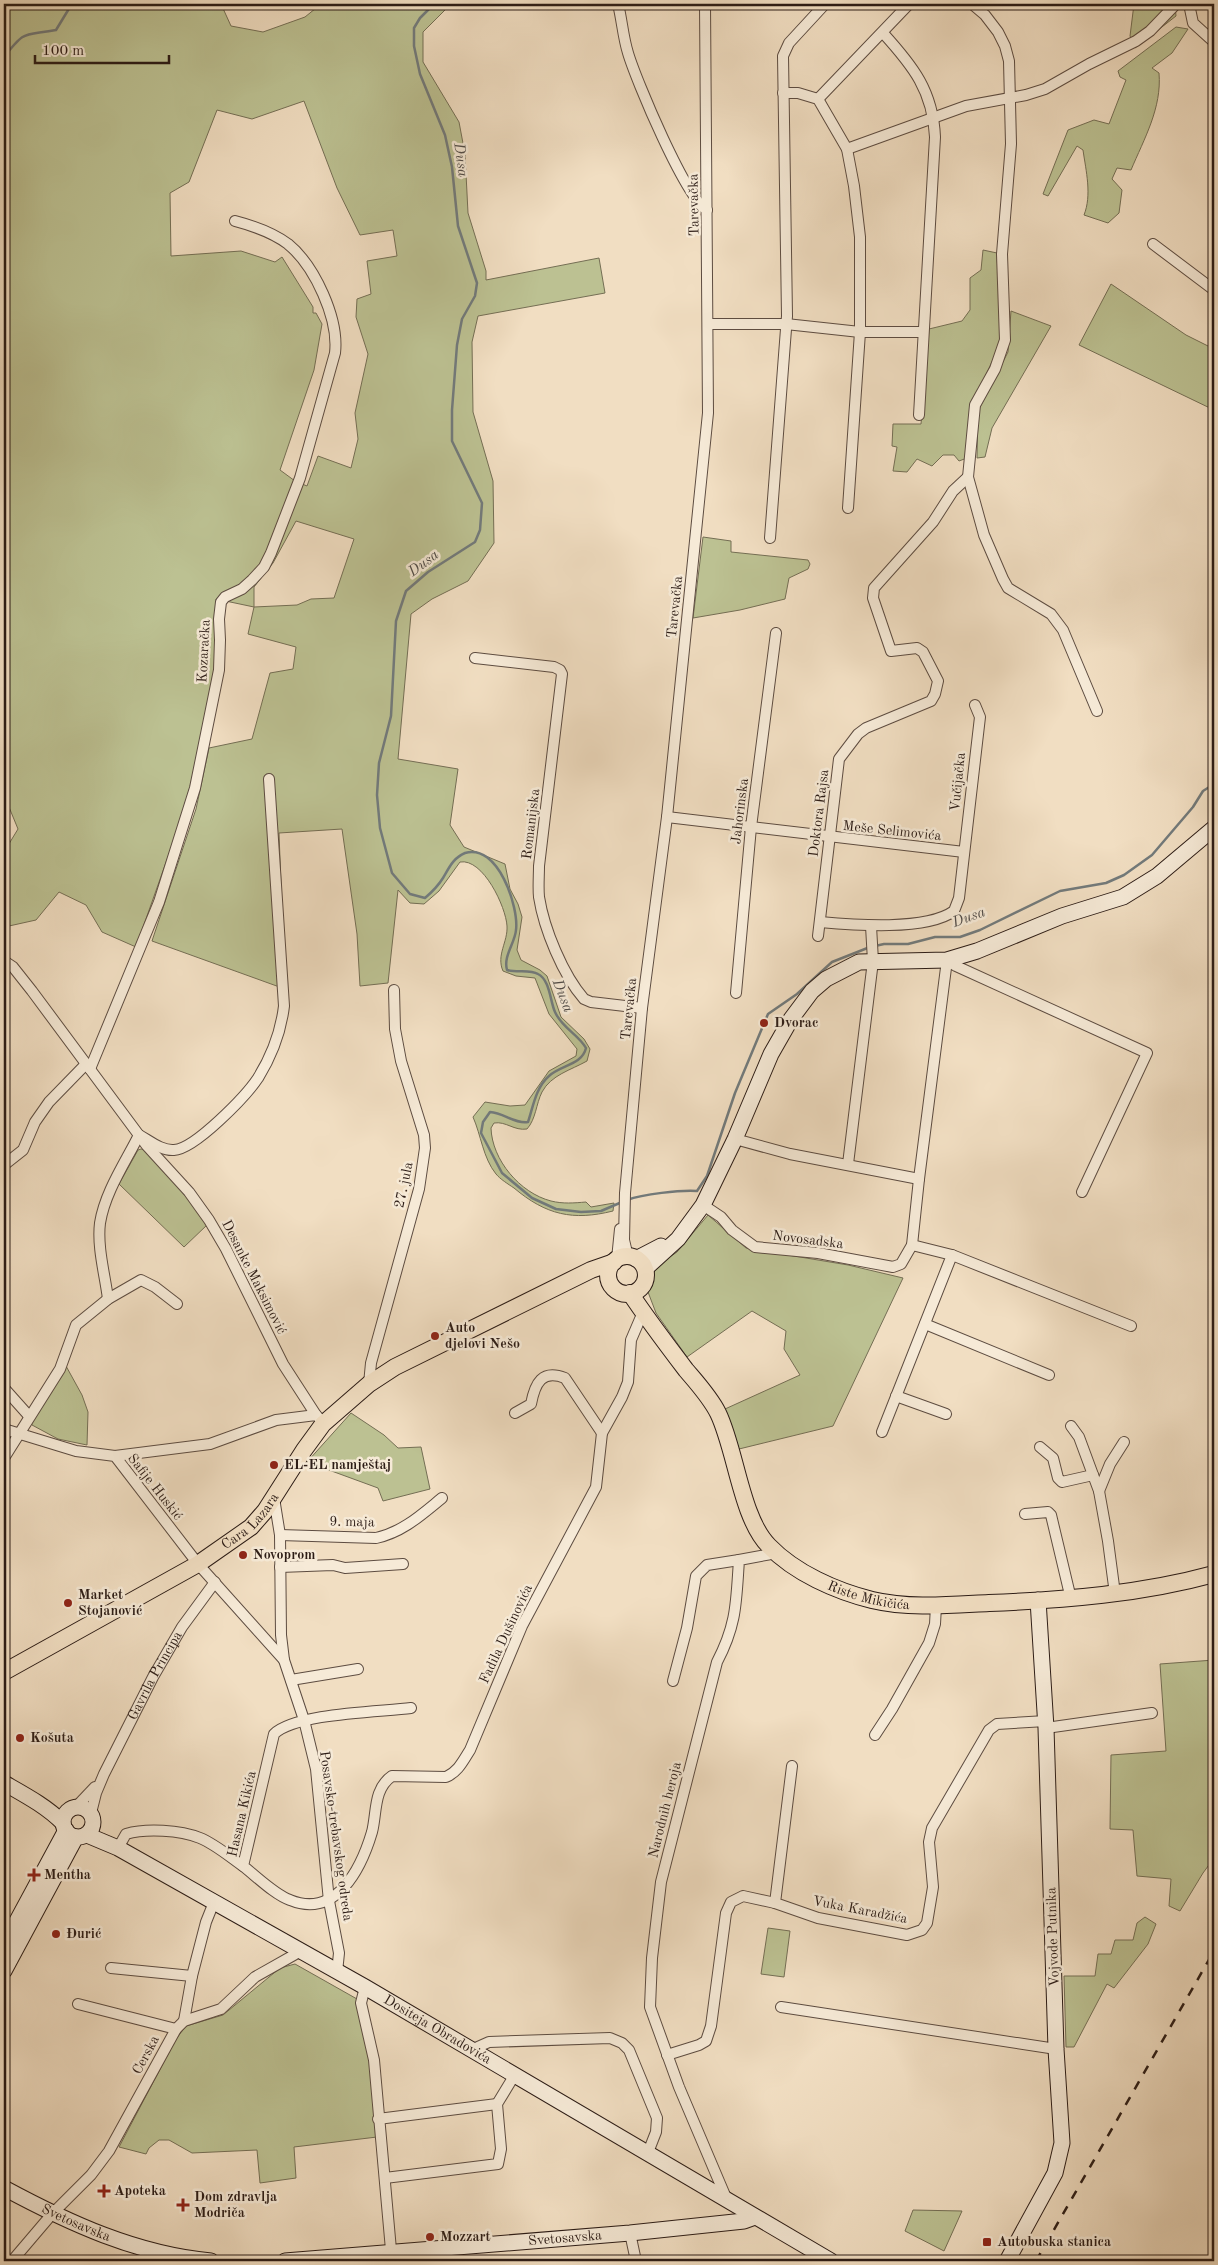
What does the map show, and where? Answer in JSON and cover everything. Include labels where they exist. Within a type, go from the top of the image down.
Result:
[{"type":"main road","name":"Cara Lazara","points":[[4,1672],[198,1564],[251,1526],[266,1511],[304,1450],[319,1419],[395,1366],[592,1270],[630,1269]]},
{"type":"main road","points":[[630,1269],[618,1291],[610,1282],[609,1272],[630,1269]]},
{"type":"main road","name":"Riste Mikičića","points":[[630,1269],[643,1312],[717,1410],[727,1434],[737,1472],[757,1531],[777,1553],[797,1569],[818,1580],[872,1600],[910,1606],[936,1606],[1115,1594],[1190,1581],[1214,1574]]},
{"type":"main road","name":"Riste Mikičića","points":[[630,1269],[664,1341]]},
{"type":"main road","name":"Cara Lazara","points":[[570,1282],[593,1278],[610,1282]]},
{"type":"street","points":[[618,4],[627,52],[637,79],[677,166],[696,199],[707,210]]},
{"type":"street","name":"Tarevačka","points":[[630,1269],[624,1240],[624,1202],[642,1008],[667,817],[708,413],[709,324],[705,4]]},
{"type":"street","points":[[770,538],[786,324],[783,56],[789,43],[825,4]]},
{"type":"street","points":[[818,99],[909,4]]},
{"type":"street","points":[[972,4],[985,15],[998,32],[1009,60],[1009,171],[1002,254],[1005,340],[995,369],[975,405],[968,477],[984,535],[1003,579],[1008,588],[1050,614],[1063,630],[1097,711]]},
{"type":"street","points":[[847,149],[966,106],[1045,89],[1089,64],[1136,41],[1150,31],[1176,4]]},
{"type":"street","points":[[1189,4],[1193,23],[1214,42]]},
{"type":"street","points":[[883,33],[901,52],[918,76],[928,95],[934,117],[935,137],[919,414]]},
{"type":"street","points":[[783,94],[798,93],[818,99],[847,149],[854,186],[860,237],[860,332],[848,508]]},
{"type":"street","name":"Kozaračka","points":[[4,1165],[23,1150],[35,1122],[44,1109],[88,1067],[159,902],[195,788],[219,670],[220,640],[218,619],[221,602],[224,597],[242,589],[252,580],[264,567],[271,553],[300,478],[331,371],[336,341],[332,316],[305,263],[289,245],[276,236],[259,227],[235,221]]},
{"type":"street","points":[[1153,244],[1214,290]]},
{"type":"street","points":[[709,324],[786,324],[860,332],[923,332]]},
{"type":"street","name":"Doktora Rajsa","points":[[818,936],[839,759],[850,743],[866,728],[931,701],[938,688],[938,681],[923,652],[917,648],[891,651],[873,598],[874,588],[933,522],[953,491],[968,477]]},
{"type":"street","name":"Jahorinska","points":[[736,993],[751,827],[776,632]]},
{"type":"street","name":"Romanijska","points":[[475,658],[554,666],[562,674],[539,866],[541,905],[547,930],[558,956],[584,1000],[642,1008]]},
{"type":"street","name":"Vučijačka","points":[[871,930],[914,922],[936,921],[954,911],[959,898],[980,717],[975,705]]},
{"type":"street","name":"Desanke Maksimović","points":[[140,1135],[164,1149],[175,1150],[186,1146],[208,1131],[257,1079],[272,1049],[282,1020],[284,1006],[270,778]]},
{"type":"street","name":"Meše Selimovića","points":[[667,817],[829,838],[964,852]]},
{"type":"street","points":[[630,1269],[672,1244],[702,1205],[735,1139],[771,1054],[790,1019],[812,991],[826,979],[859,962],[872,958],[948,960],[1062,916],[1123,897],[1157,876],[1214,828]]},
{"type":"street","points":[[820,922],[871,930],[872,958],[848,1164]]},
{"type":"street","points":[[948,960],[956,966],[1148,1053],[1082,1192]]},
{"type":"street","name":"Novosadska","points":[[702,1205],[721,1216],[732,1230],[755,1247],[818,1254],[894,1267],[901,1264],[912,1244],[918,1179],[948,960]]},
{"type":"street","name":"Desanke Maksimović","points":[[4,962],[13,967],[32,990],[140,1135],[189,1192],[209,1220],[226,1249],[282,1364],[319,1419]]},
{"type":"street","name":"27. jula","points":[[369,1384],[371,1363],[420,1189],[425,1148],[424,1135],[401,1061],[395,1029],[394,990]]},
{"type":"street","points":[[108,1299],[100,1239],[100,1223],[104,1206],[115,1180],[140,1135]]},
{"type":"street","points":[[735,1139],[790,1154],[918,1179]]},
{"type":"street","points":[[912,1244],[952,1255],[1131,1326]]},
{"type":"street","points":[[882,1432],[952,1255]]},
{"type":"street","points":[[4,1458],[60,1369],[76,1325],[108,1299],[141,1280],[155,1287],[178,1304]]},
{"type":"street","name":"Fadila Dušinovića","points":[[329,1901],[339,1894],[350,1880],[360,1860],[372,1831],[376,1803],[386,1780],[392,1776],[446,1777],[454,1774],[460,1768],[470,1750],[522,1626],[596,1487],[602,1433],[622,1398],[628,1382],[631,1340],[643,1312]]},
{"type":"street","points":[[925,1324],[1049,1375]]},
{"type":"street","points":[[516,1413],[531,1404],[538,1382],[555,1374],[565,1378],[602,1433]]},
{"type":"street","points":[[4,1388],[29,1416]]},
{"type":"street","points":[[896,1396],[946,1414]]},
{"type":"street","points":[[115,1456],[210,1444],[276,1420],[319,1419]]},
{"type":"street","points":[[1071,1426],[1080,1437],[1099,1491],[1115,1594]]},
{"type":"street","name":"Safije Huskić","points":[[4,1428],[76,1451],[115,1456],[198,1564],[284,1660]]},
{"type":"street","points":[[1099,1491],[1110,1464],[1124,1442]]},
{"type":"street","points":[[1040,1447],[1053,1458],[1058,1478],[1062,1482],[1093,1475]]},
{"type":"street","name":"Posavsko-trebavskog odreda","points":[[274,1498],[280,1535],[281,1635],[284,1660],[304,1720],[316,1769],[329,1901],[339,1953],[337,1972]]},
{"type":"street","name":"9. maja","points":[[280,1535],[376,1538],[385,1536],[412,1523],[442,1498]]},
{"type":"street","points":[[1025,1514],[1043,1511],[1051,1515],[1071,1598]]},
{"type":"street","points":[[673,1681],[687,1628],[696,1576],[700,1570],[707,1565],[777,1553]]},
{"type":"street","name":"Narodnih heroja","points":[[727,2200],[667,2055],[650,2007],[652,1958],[661,1882],[717,1662],[735,1620],[739,1560]]},
{"type":"street","points":[[280,1567],[333,1565],[346,1568],[403,1564]]},
{"type":"street","name":"Gavrila Principa","points":[[4,1971],[79,1827],[153,1677],[182,1627],[215,1582]]},
{"type":"street","name":"Vojvode Putnika","points":[[1007,2261],[1055,2173],[1062,2143],[1056,2049],[1046,1724],[1038,1600]]},
{"type":"street","points":[[875,1735],[930,1644],[935,1624],[936,1606]]},
{"type":"street","points":[[291,1680],[358,1669]]},
{"type":"street","points":[[304,1720],[411,1708]]},
{"type":"street","name":"Vuka Karadžića","points":[[775,1903],[818,1918],[907,1935],[922,1930],[927,1922],[933,1886],[929,1842],[932,1828],[990,1730],[997,1724],[1046,1724],[1152,1713]]},
{"type":"street","name":"Hasana Kikića","points":[[304,1720],[280,1728],[274,1734],[243,1866],[288,1900],[304,1904],[322,1904],[329,1901]]},
{"type":"street","points":[[667,2055],[706,2041],[711,2026],[726,1913],[731,1902],[743,1896],[775,1903],[792,1766]]},
{"type":"street","name":"Gavrila Principa","points":[[74,1808],[86,1798],[104,1774]]},
{"type":"street","name":"Dositeja Obradovića","points":[[4,1783],[52,1812],[301,1950],[647,2155],[831,2261]]},
{"type":"street","name":"Dositeja Obradovića","points":[[31,1798],[74,1808],[85,1808],[79,1827]]},
{"type":"street","points":[[74,1808],[65,1815],[79,1827]]},
{"type":"street","name":"Gavrila Principa","points":[[4,1945],[79,1827]]},
{"type":"street","points":[[118,1848],[126,1834],[136,1831],[176,1833],[200,1838],[243,1866]]},
{"type":"street","points":[[184,2021],[192,1976],[206,1922],[214,1902]]},
{"type":"street","name":"Cerska","points":[[12,2261],[52,2214],[91,2175],[109,2151],[176,2028],[184,2021],[222,2009],[255,1977],[301,1950]]},
{"type":"street","points":[[111,1968],[192,1976]]},
{"type":"street","points":[[365,1987],[361,2003],[374,2060],[391,2257]]},
{"type":"street","points":[[78,2004],[176,2028]]},
{"type":"street","points":[[781,2007],[1056,2049]]},
{"type":"street","points":[[471,2050],[489,2042],[610,2038],[622,2043],[628,2050],[657,2118],[656,2132],[647,2155]]},
{"type":"street","points":[[385,2178],[498,2164],[501,2149],[497,2104],[514,2076]]},
{"type":"street","points":[[378,2120],[497,2104]]},
{"type":"street","name":"Svetosavska","points":[[4,2188],[52,2214],[96,2234],[173,2256],[211,2261]]},
{"type":"street","name":"Svetosavska","points":[[286,2261],[391,2257],[744,2221],[754,2217]]},
{"type":"street","points":[[630,2233],[636,2261]]},
{"type":"green space","points":[[4,4],[221,4],[231,26],[263,32],[305,17],[321,4],[451,4],[423,32],[423,62],[459,122],[465,154],[468,213],[486,271],[486,280],[599,258],[605,293],[478,316],[472,342],[473,412],[493,481],[494,543],[468,581],[432,599],[411,614],[398,759],[458,769],[450,825],[464,847],[505,864],[510,889],[522,917],[517,950],[521,960],[547,976],[561,1017],[584,1039],[590,1049],[587,1061],[556,1077],[546,1086],[527,1129],[518,1129],[502,1123],[494,1123],[491,1128],[496,1152],[510,1174],[529,1191],[540,1197],[560,1203],[586,1202],[591,1207],[614,1203],[613,1211],[599,1214],[573,1215],[549,1210],[526,1197],[500,1178],[485,1154],[473,1117],[485,1102],[510,1106],[525,1105],[549,1071],[576,1056],[577,1049],[549,1014],[535,978],[516,976],[503,971],[501,954],[507,932],[506,918],[492,885],[485,875],[469,863],[460,862],[439,891],[424,904],[410,903],[398,890],[388,983],[360,986],[357,934],[342,829],[279,833],[285,989],[152,941],[196,809],[209,748],[252,739],[270,673],[293,669],[296,647],[248,634],[254,607],[216,599],[219,653],[190,787],[175,837],[136,947],[102,932],[86,905],[59,892],[36,920],[9,926],[8,940],[4,950],[4,852],[18,829],[4,795],[4,47],[8,43]],"holes":[[[304,101],[337,188],[360,235],[393,230],[397,256],[367,261],[371,294],[357,299],[356,317],[368,354],[355,413],[358,439],[351,468],[318,456],[307,486],[295,481],[280,470],[314,370],[322,324],[316,313],[313,313],[313,307],[282,257],[275,262],[241,251],[171,256],[170,193],[189,182],[217,110],[252,119]],[[296,521],[354,539],[334,598],[311,599],[297,605],[254,607],[254,587],[273,563]]]},
{"type":"green space","points":[[1134,4],[1175,4],[1176,16],[1135,48],[1130,36]]},
{"type":"green space","points":[[1176,27],[1188,29],[1172,53],[1152,68],[1159,73],[1158,99],[1146,135],[1131,170],[1117,168],[1112,179],[1122,190],[1119,213],[1108,223],[1084,215],[1088,199],[1088,183],[1083,150],[1077,146],[1048,196],[1043,194],[1068,130],[1094,120],[1109,124],[1126,80],[1120,77],[1118,71]]},
{"type":"green space","points":[[983,250],[997,253],[1001,338],[999,347],[973,402],[967,458],[959,461],[954,455],[943,455],[932,466],[917,459],[907,472],[893,471],[897,447],[892,446],[893,424],[921,424],[929,329],[962,321],[970,310],[970,278],[981,270]]},
{"type":"green space","points":[[1111,284],[1186,335],[1214,349],[1214,410],[1079,345]]},
{"type":"green space","points":[[1011,311],[1051,326],[992,428],[985,457],[977,458],[978,411],[1008,352]]},
{"type":"green space","points":[[703,537],[731,541],[731,552],[808,560],[810,564],[808,569],[789,578],[785,599],[740,610],[693,618]]},
{"type":"green space","points":[[138,1150],[146,1150],[189,1200],[207,1225],[184,1247],[119,1184]]},
{"type":"green space","points":[[708,1215],[746,1248],[848,1265],[903,1278],[833,1426],[739,1449],[725,1409],[800,1375],[784,1349],[786,1331],[752,1311],[687,1357],[656,1313],[648,1292],[652,1269],[677,1252]]},
{"type":"green space","points":[[66,1366],[82,1395],[88,1412],[87,1445],[58,1439],[32,1425],[31,1422]]},
{"type":"green space","points":[[351,1413],[384,1435],[398,1448],[421,1447],[430,1489],[383,1501],[378,1488],[307,1462]]},
{"type":"green space","points":[[1214,1660],[1214,1858],[1180,1911],[1169,1906],[1171,1879],[1137,1876],[1133,1830],[1110,1829],[1111,1755],[1166,1751],[1160,1664]]},
{"type":"green space","points":[[1145,1917],[1156,1924],[1148,1944],[1114,1988],[1107,1984],[1074,2047],[1066,2047],[1064,1976],[1095,1976],[1098,1954],[1111,1954],[1115,1940],[1133,1940],[1137,1923]]},
{"type":"green space","points":[[768,1928],[790,1931],[784,1977],[761,1974]]},
{"type":"green space","points":[[295,1964],[357,1999],[371,2056],[377,2137],[294,2147],[296,2178],[260,2183],[257,2150],[192,2153],[169,2140],[159,2140],[149,2148],[146,2154],[119,2147],[176,2039],[186,2026],[223,2015],[280,1968]]},
{"type":"green space","points":[[913,2210],[962,2211],[944,2251],[905,2231]]},
{"type":"waterway","name":"Dusa","points":[[4,57],[26,35],[56,30],[70,7],[92,4]]},
{"type":"waterway","name":"Dusa","points":[[434,4],[420,18],[414,28],[414,46],[420,74],[445,135],[452,167],[458,226],[477,283],[475,296],[462,319],[457,345],[452,410],[452,441],[482,503],[480,530],[475,542],[428,572],[406,591],[396,621],[391,716],[379,763],[377,795],[380,828],[392,873],[410,894],[425,898],[439,884],[454,860],[465,853],[477,852],[496,867],[510,893],[516,920],[515,935],[506,965],[507,970],[531,972],[542,977],[558,1018],[586,1048],[580,1058],[554,1072],[541,1086],[528,1122],[490,1112],[483,1122],[481,1133],[502,1173],[532,1198],[556,1209],[581,1212],[601,1211],[622,1202]]},
{"type":"waterway","name":"Dusa","points":[[875,946],[908,944],[935,937],[960,937],[980,930],[1060,891],[1106,883],[1124,875],[1152,855],[1193,807],[1203,791],[1214,784]]},
{"type":"waterway","name":"Dusa","points":[[627,1200],[662,1193],[697,1191],[707,1176],[735,1093],[768,1014],[797,994],[832,962],[870,947]]},
{"type":"railway","points":[[1036,2261],[1214,1951]]},
{"type":"place","name":"Dvorac","points":[[764,1023]]},
{"type":"place","name":"Auto djelovi Nešo","points":[[435,1336]]},
{"type":"place","name":"EL-EL namještaj","points":[[274,1465]]},
{"type":"place","name":"Novoprom","points":[[243,1555]]},
{"type":"place","name":"Market Stojanović","points":[[68,1603]]},
{"type":"place","name":"Košuta","points":[[20,1738]]},
{"type":"place","name":"Mentha","points":[[34,1875]]},
{"type":"place","name":"Đurić","points":[[56,1934]]},
{"type":"place","name":"Apoteka","points":[[104,2191]]},
{"type":"place","name":"Dom zdravlja Modriča","points":[[183,2205]]},
{"type":"place","name":"Mozzart","points":[[430,2237]]},
{"type":"place","name":"Autobuska stanica","points":[[987,2242]]}]
